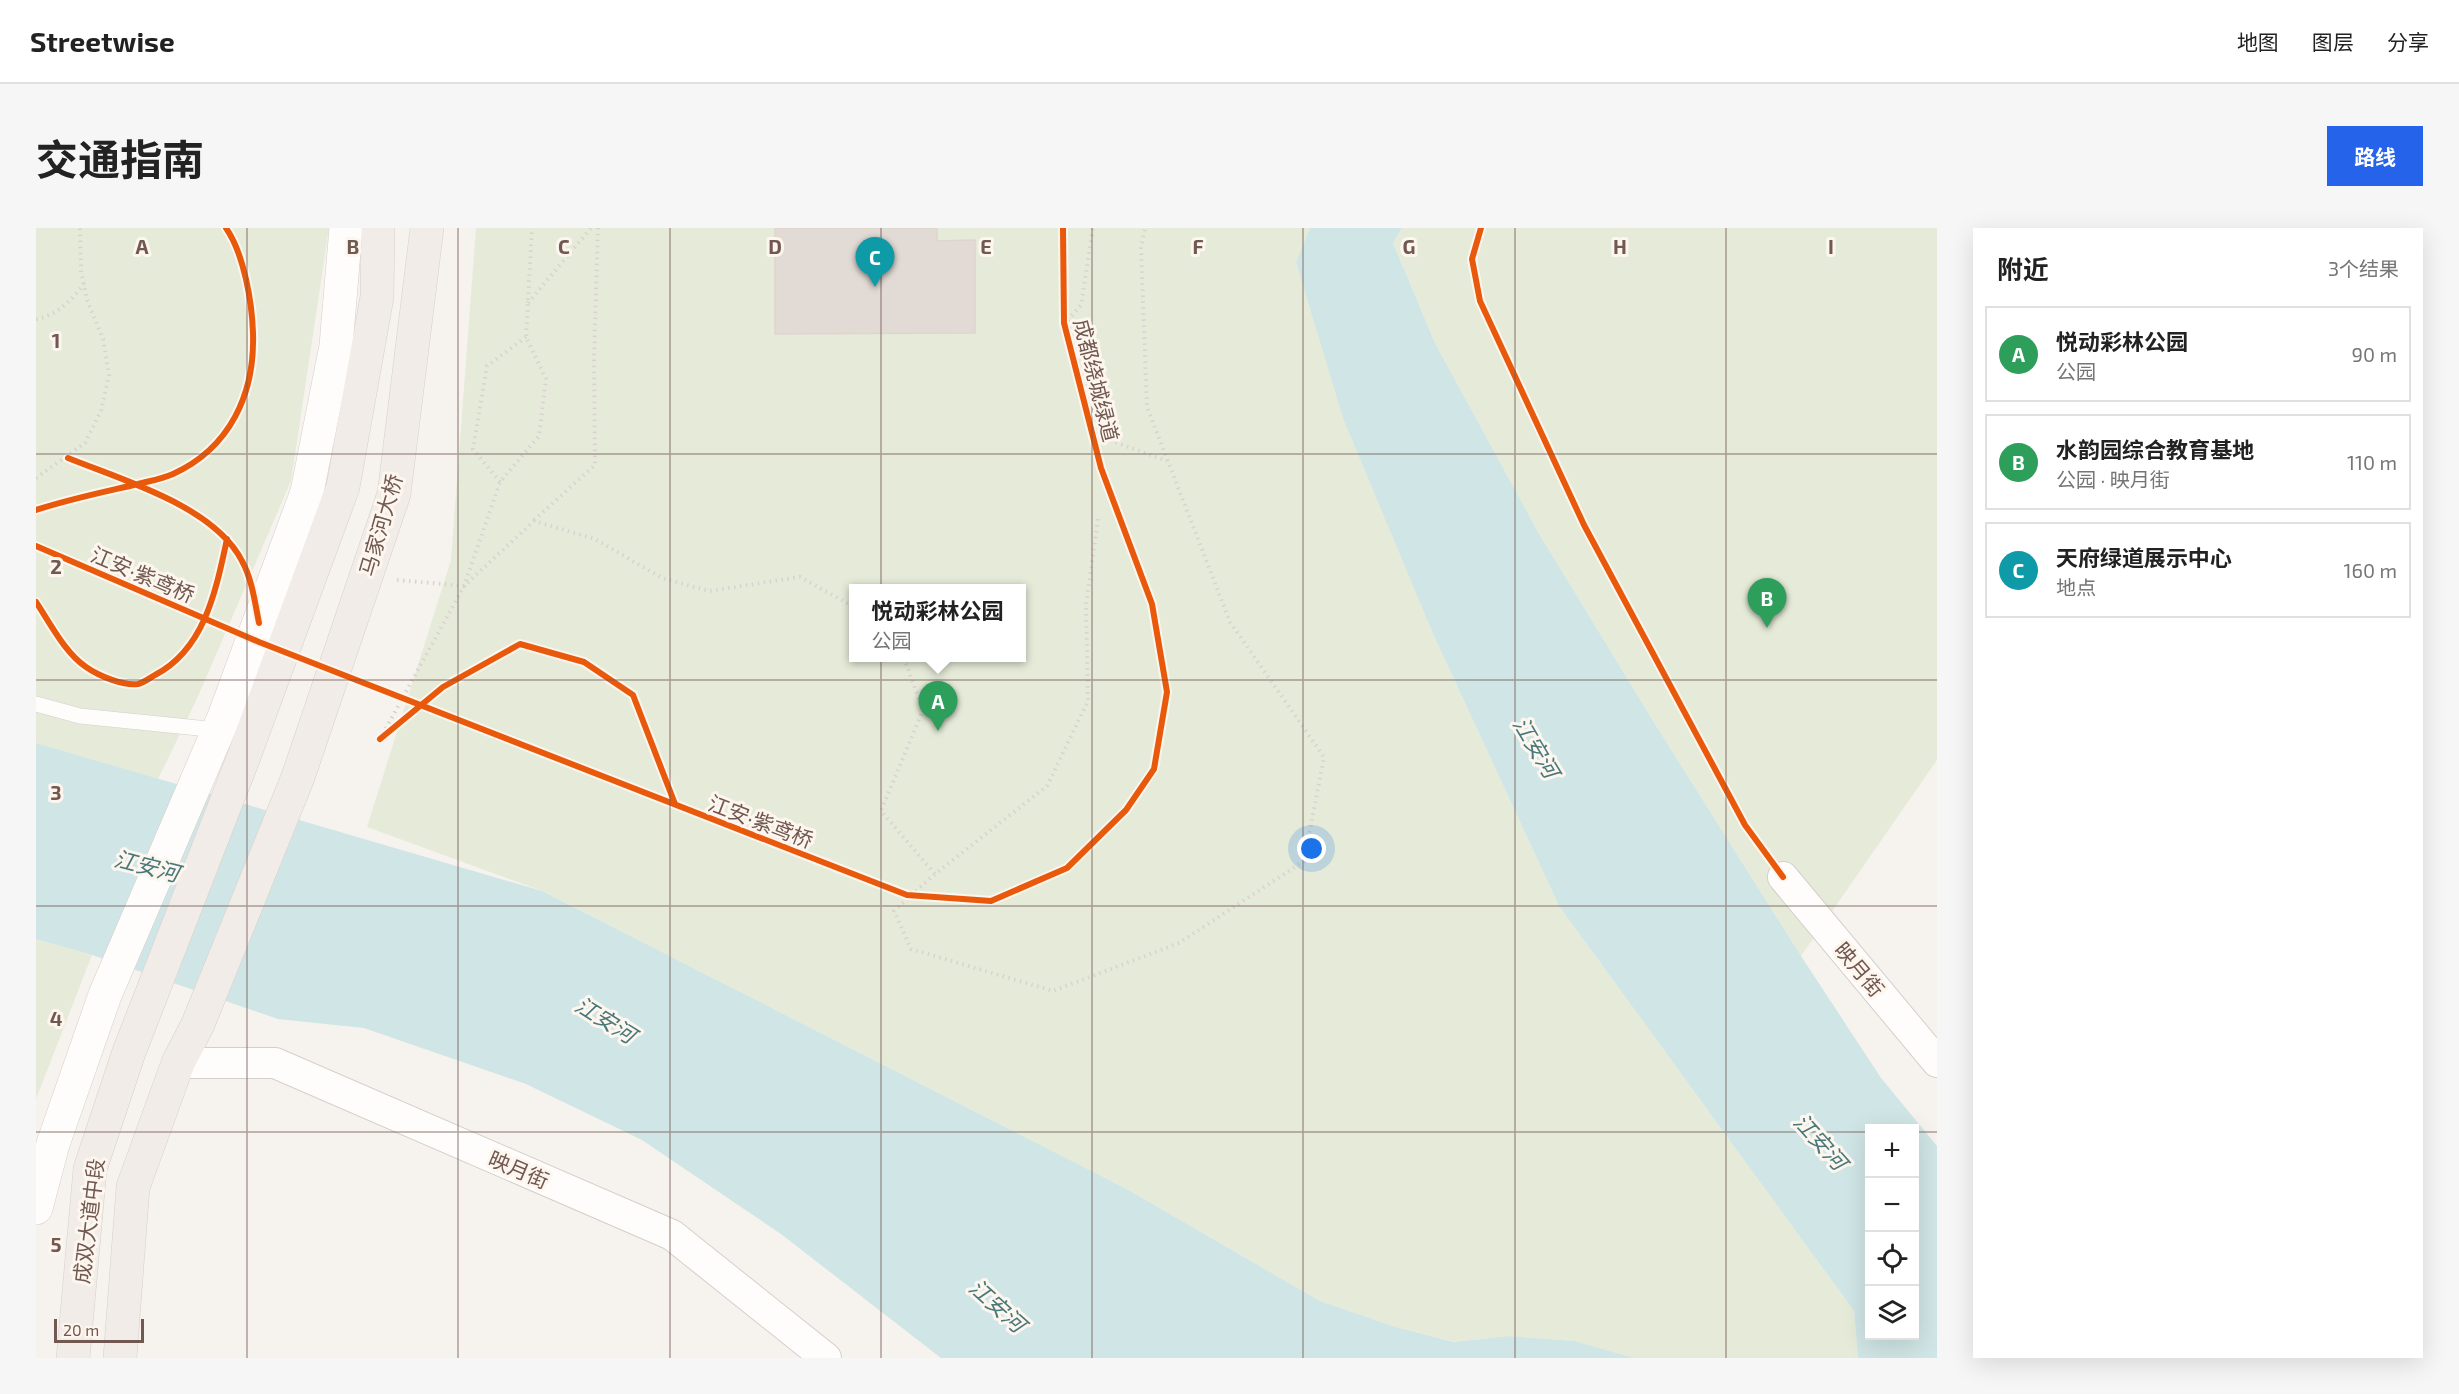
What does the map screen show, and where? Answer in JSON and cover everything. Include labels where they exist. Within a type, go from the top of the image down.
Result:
[{"type":"main road","name":"成双大道中段","points":[[73,1358],[90,1169],[142,1019],[243,759],[343,488],[377,297],[378,228]]},
{"type":"main road","name":"马家河大桥","points":[[198,1024],[298,777],[394,494],[427,228]]},
{"type":"main road","name":"成双大道中段","points":[[120,1358],[133,1187],[178,1063],[198,1024]]},
{"type":"street","points":[[36,1208],[53,1144],[105,995],[218,730],[307,492],[336,346],[346,228]]},
{"type":"street","name":"映月街","points":[[1784,877],[1937,1062]]},
{"type":"street","name":"映月街","points":[[178,1063],[276,1063],[672,1235],[812,1353]]},
{"type":"lane","points":[[36,704],[80,716],[218,730]]},
{"type":"path","points":[[36,478],[68,458],[85,443],[101,411],[109,375],[103,339],[87,300],[80,228]]},
{"type":"path","points":[[380,740],[464,586],[500,482],[540,436],[546,379],[526,337],[532,228]]},
{"type":"path","points":[[528,303],[591,228]]},
{"type":"path","points":[[366,578],[464,586],[595,465],[594,359],[598,228]]},
{"type":"path","points":[[1064,325],[1081,305],[1093,228]]},
{"type":"path","points":[[1098,519],[1086,605],[1088,701],[1047,786],[935,874],[894,911],[911,949],[1053,991],[1179,943],[1304,861],[1324,758],[1230,622],[1147,407],[1141,248],[1145,228]]},
{"type":"path","points":[[36,320],[47,317],[74,297],[84,284]]},
{"type":"path","points":[[500,482],[473,449],[487,366],[526,337]]},
{"type":"path","points":[[1093,434],[1168,461]]},
{"type":"path","points":[[68,458],[79,462]]},
{"type":"path","points":[[534,521],[595,539],[662,578],[709,591],[800,577],[849,604]]},
{"type":"path","points":[[906,662],[923,710],[881,811],[935,874]]},
{"type":"path","points":[[390,693],[412,702]]},
{"type":"path","points":[[380,740],[398,724]]},
{"type":"path","points":[[897,891],[907,895],[928,897]]},
{"type":"green space","points":[[36,228],[329,228],[291,481],[196,701],[158,779],[36,743]]},
{"type":"green space","points":[[476,228],[1310,228],[1296,262],[1434,636],[1559,906],[1854,1311],[1858,1358],[1634,1358],[1575,1341],[1509,1336],[1455,1342],[1396,1327],[1320,1301],[1125,1188],[542,891],[367,827],[451,560]]},
{"type":"green space","points":[[1402,228],[1937,228],[1937,760],[1801,956],[1538,532],[1435,343],[1393,243]]},
{"type":"green space","points":[[36,939],[92,955],[36,1099]]},
{"type":"water","name":"江安河","points":[[1310,228],[1402,228],[1393,243],[1435,343],[1538,532],[1801,956],[1881,1078],[1919,1124],[1865,1124],[1865,1340],[1919,1340],[1919,1124],[1937,1146],[1937,1358],[1858,1358],[1854,1311],[1559,906],[1434,636],[1343,418],[1296,262]]},
{"type":"water","name":"江安河","points":[[36,743],[542,891],[1125,1188],[1320,1301],[1396,1327],[1454,1342],[1509,1336],[1575,1341],[1634,1358],[941,1358],[781,1234],[642,1140],[526,1084],[364,1028],[278,1019],[92,955],[36,939]]},
{"type":"building","points":[[775,228],[937,228],[937,241],[975,240],[975,333],[775,334]]},
{"type":"cycle path","points":[[36,510],[169,476],[193,463],[210,450],[224,434],[244,398],[252,356],[253,333],[246,279],[238,251],[226,228]]},
{"type":"cycle path","name":"成都绕城绿道","points":[[36,546],[259,642],[907,895],[991,901],[1067,868],[1126,810],[1154,769],[1167,692],[1152,604],[1101,468],[1064,323],[1063,228]]},
{"type":"cycle path","points":[[1481,228],[1472,259],[1480,301],[1584,525],[1745,825],[1783,877]]},
{"type":"cycle path","points":[[68,458],[165,497],[211,525],[229,542],[242,561],[251,583],[259,623]]},
{"type":"cycle path","points":[[36,602],[58,637],[78,661],[111,680],[132,684],[140,683],[172,664],[197,634],[213,598],[227,539]]},
{"type":"cycle path","points":[[380,739],[443,687],[520,644],[584,662],[633,695],[675,804]]},
{"type":"place","name":"天府绿道展示中心","points":[[875,287]]},
{"type":"place","name":"水韵园综合教育基地","points":[[1767,628]]},
{"type":"place","name":"悦动彩林公园","points":[[938,731]]}]
